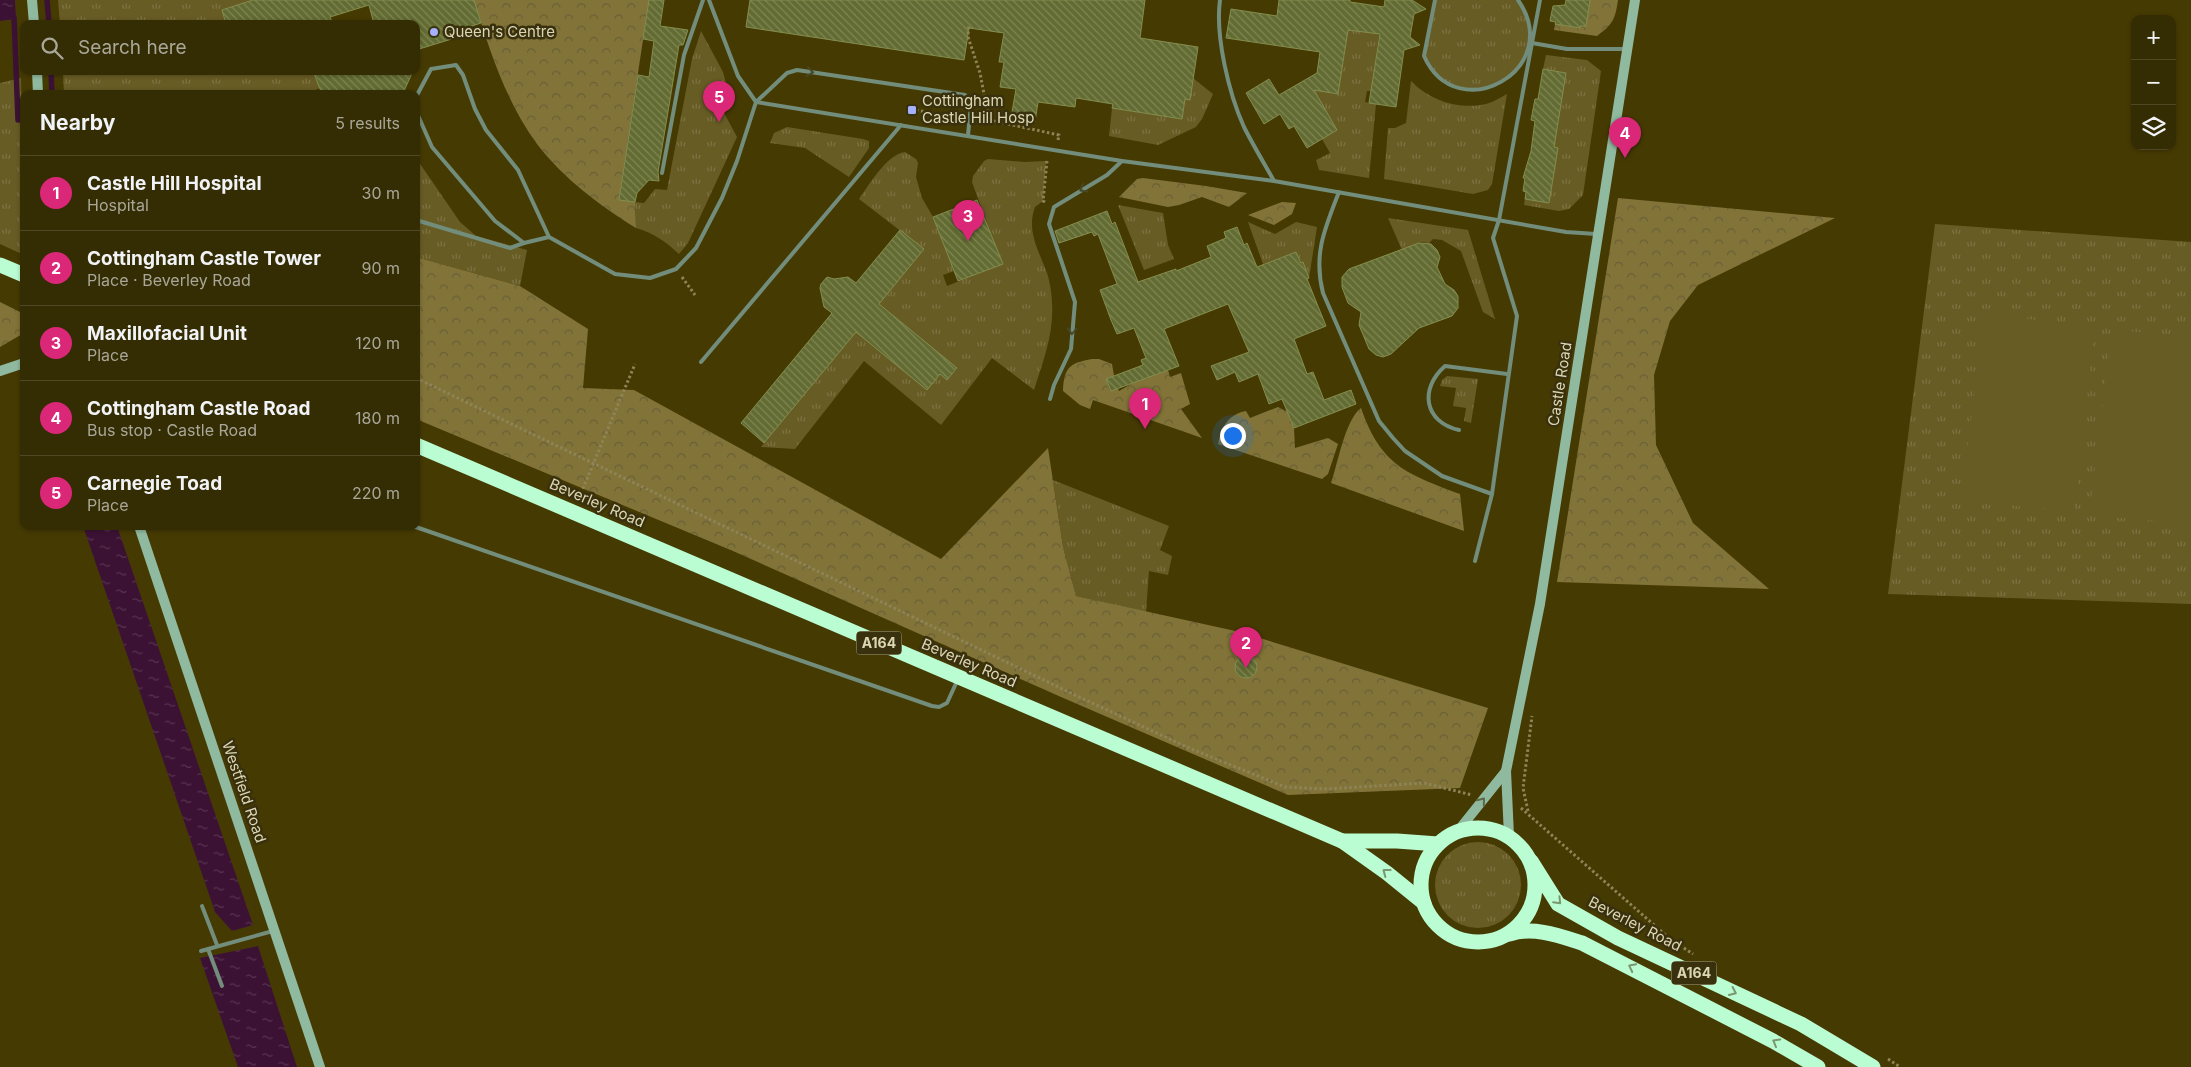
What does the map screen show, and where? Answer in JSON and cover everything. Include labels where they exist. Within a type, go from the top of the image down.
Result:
[{"type":"highway","points":[[0,265],[20,273]]},
{"type":"highway","name":"Beverley Road","points":[[420,447],[1342,841],[1387,873],[1424,904]]},
{"type":"highway","name":"A164","points":[[1509,934],[1522,924],[1533,902],[1536,877],[1531,861],[1522,847],[1509,836],[1493,829],[1475,827],[1458,831],[1438,844],[1428,857],[1422,872],[1421,888],[1424,904],[1432,919],[1444,931],[1459,940],[1476,943],[1493,941],[1518,931],[1548,933],[1582,943],[1773,1040],[1818,1067]]},
{"type":"highway","name":"Beverley Road","points":[[1342,841],[1397,841],[1438,844]]},
{"type":"highway","name":"Beverley Road","points":[[1531,861],[1558,904],[1618,938],[1878,1062]]},
{"type":"street","points":[[32,0],[34,20]]},
{"type":"street","name":"Castle Road","points":[[1509,836],[1506,771],[1540,604],[1599,235],[1634,0]]},
{"type":"street","points":[[37,75],[38,90]]},
{"type":"street","points":[[0,371],[20,364]]},
{"type":"street","name":"Westfield Road","points":[[140,530],[320,1067]]},
{"type":"street","name":"Castle Road","points":[[1458,831],[1506,771]]},
{"type":"lane","points":[[662,172],[684,55],[704,0]]},
{"type":"lane","points":[[708,0],[738,76],[756,102],[1122,161],[1274,181],[1566,232],[1599,235]]},
{"type":"lane","points":[[1220,0],[1220,47],[1234,96],[1244,126],[1274,181]]},
{"type":"lane","points":[[1435,0],[1424,56],[1427,63],[1440,78],[1457,87],[1476,90],[1495,86],[1511,77],[1524,62],[1531,43],[1530,26],[1525,9],[1518,0]]},
{"type":"lane","points":[[1475,562],[1492,494],[1507,374],[1517,316],[1493,238],[1499,220],[1540,0]]},
{"type":"lane","points":[[1531,43],[1567,49],[1627,49]]},
{"type":"lane","points":[[420,90],[431,69],[456,65],[463,75],[475,109],[486,130],[518,170],[549,237],[615,274],[650,278],[676,269],[696,248],[722,198],[737,162],[756,102],[787,73],[797,70],[965,95],[971,105],[968,135]]},
{"type":"lane","points":[[420,120],[432,148],[495,221],[524,243]]},
{"type":"lane","points":[[701,362],[901,125]]},
{"type":"lane","points":[[1050,399],[1054,385],[1071,349],[1075,302],[1049,224],[1054,207],[1107,175],[1122,161]]},
{"type":"lane","points":[[1339,192],[1321,238],[1318,275],[1322,293],[1379,421],[1405,452],[1423,464],[1462,484],[1492,494]]},
{"type":"lane","points":[[420,221],[510,248],[549,237]]},
{"type":"lane","points":[[1459,430],[1440,422],[1431,412],[1429,394],[1436,374],[1445,366],[1452,366],[1507,374]]},
{"type":"lane","points":[[420,528],[932,706],[939,707],[947,703],[959,677]]},
{"type":"lane","points":[[202,906],[217,945]]},
{"type":"lane","points":[[201,951],[275,930]]},
{"type":"lane","points":[[208,949],[222,986]]},
{"type":"path","points":[[970,26],[968,35],[980,73],[989,120],[1059,135],[1054,161],[1046,161],[1043,201],[1054,207]]},
{"type":"path","points":[[916,110],[958,118],[959,109],[988,114]]},
{"type":"path","points":[[676,269],[695,295]]},
{"type":"path","points":[[573,512],[636,364]]},
{"type":"path","points":[[420,380],[1077,696],[1188,748],[1285,787],[1327,789],[1424,783],[1478,797]]},
{"type":"path","points":[[1528,812],[1523,788],[1533,722],[1532,714]]},
{"type":"path","points":[[1520,807],[1670,938],[1699,957]]},
{"type":"path","points":[[1878,1062],[1900,1067]]},
{"type":"green space","points":[[58,0],[253,0],[222,10],[225,20],[60,20]]},
{"type":"green space","points":[[474,0],[649,0],[619,199],[635,202],[636,228],[570,180],[537,144],[516,111],[499,75]]},
{"type":"green space","points":[[1435,0],[1518,0],[1526,16],[1530,33],[1528,48],[1522,63],[1512,75],[1499,84],[1482,88],[1458,87],[1440,78],[1424,56]]},
{"type":"green space","points":[[1590,0],[1618,0],[1616,12],[1610,25],[1602,32],[1597,36],[1554,30],[1555,24],[1586,26]]},
{"type":"green space","points":[[1342,23],[1354,30],[1367,32],[1381,23],[1371,91],[1367,91],[1365,102],[1376,104],[1369,178],[1319,170],[1316,160],[1330,153],[1322,139],[1337,130],[1313,89],[1326,88],[1326,92],[1338,94],[1345,52]]},
{"type":"green space","points":[[701,31],[723,72],[727,87],[722,109],[737,137],[688,243],[679,254],[659,238],[636,228],[635,202],[644,203],[655,189],[667,190],[692,59]]},
{"type":"green space","points":[[1546,55],[1587,60],[1601,71],[1583,195],[1569,209],[1559,211],[1524,205],[1525,199],[1549,203],[1558,148],[1533,144],[1534,126],[1556,130],[1566,73],[1543,69]]},
{"type":"green space","points":[[63,75],[315,75],[320,88],[315,90],[64,90]]},
{"type":"green space","points":[[21,78],[20,253],[0,244],[0,83]]},
{"type":"green space","points":[[1193,78],[1213,94],[1202,119],[1196,127],[1158,145],[1109,136],[1112,108],[1182,119],[1185,99],[1189,100]]},
{"type":"green space","points":[[1411,81],[1436,99],[1455,105],[1476,106],[1486,104],[1507,94],[1492,184],[1488,190],[1473,194],[1384,179],[1388,128],[1395,128],[1406,123]]},
{"type":"green space","points":[[787,127],[863,139],[869,141],[869,148],[849,177],[805,148],[770,143],[774,133]]},
{"type":"green space","points":[[905,152],[916,159],[918,163],[916,177],[922,198],[933,217],[954,271],[943,275],[947,286],[1002,264],[972,182],[973,176],[984,161],[988,159],[1025,162],[1046,161],[1043,201],[1035,207],[1032,224],[1035,241],[1049,280],[1052,296],[1052,315],[1047,347],[1034,390],[992,358],[941,425],[864,361],[795,449],[761,447],[856,332],[940,374],[947,380],[957,369],[879,304],[924,249],[859,199],[885,164],[898,154]]},
{"type":"green space","points":[[420,164],[460,222],[476,236],[527,250],[520,286],[420,258]]},
{"type":"green space","points":[[1143,178],[1247,193],[1229,207],[1202,197],[1168,207],[1119,197],[1137,179]]},
{"type":"green space","points":[[1618,198],[1835,218],[1698,285],[1670,321],[1654,375],[1656,445],[1693,523],[1769,589],[1557,582]]},
{"type":"green space","points":[[1282,202],[1296,203],[1292,214],[1274,225],[1248,215]]},
{"type":"green space","points":[[1118,205],[1163,213],[1168,245],[1174,259],[1144,270]]},
{"type":"green space","points":[[1388,218],[1468,230],[1495,319],[1483,312],[1461,251],[1442,240],[1433,239],[1429,243],[1421,242],[1402,250]]},
{"type":"green space","points":[[1248,222],[1275,234],[1296,222],[1317,227],[1309,278],[1296,252],[1263,264]]},
{"type":"green space","points":[[1935,224],[2191,242],[2191,604],[1888,594]]},
{"type":"green space","points":[[420,258],[520,286],[588,329],[583,388],[634,390],[941,559],[1048,448],[1063,547],[1076,596],[1240,632],[1488,708],[1460,788],[1288,795],[1061,697],[733,551],[420,421]]},
{"type":"green space","points":[[0,302],[20,312],[20,335],[0,347]]},
{"type":"green space","points":[[1984,314],[2095,327],[2074,511],[1961,501]]},
{"type":"green space","points":[[2112,329],[2191,338],[2191,524],[2089,515]]},
{"type":"green space","points":[[1092,359],[1099,359],[1112,364],[1119,391],[1135,382],[1168,370],[1170,377],[1181,373],[1190,404],[1181,409],[1202,438],[1093,400],[1090,409],[1080,405],[1063,391],[1065,376],[1073,365]]},
{"type":"green space","points":[[1447,376],[1478,379],[1471,423],[1464,421],[1466,408],[1453,406],[1456,388],[1440,386],[1442,380]]},
{"type":"green space","points":[[1278,407],[1288,412],[1294,428],[1295,448],[1328,438],[1338,444],[1328,474],[1322,479],[1218,444],[1221,432],[1234,415],[1246,411],[1250,418]]},
{"type":"green space","points":[[1361,408],[1377,443],[1398,465],[1425,480],[1460,494],[1464,531],[1331,483],[1346,432],[1355,414]]},
{"type":"green space","points":[[1053,480],[1169,526],[1160,550],[1172,556],[1168,575],[1149,571],[1146,612],[1076,596],[1063,547]]},
{"type":"green space","points":[[1478,842],[1494,845],[1502,849],[1514,861],[1518,869],[1521,885],[1518,901],[1514,909],[1502,921],[1494,925],[1478,928],[1462,925],[1454,921],[1442,909],[1438,901],[1435,885],[1438,869],[1442,861],[1454,849],[1462,845]]},
{"type":"water","points":[[0,0],[15,0],[16,19],[0,21]]},
{"type":"water","points":[[84,530],[118,530],[253,925],[232,931],[215,912]]},
{"type":"water","points":[[258,946],[297,1067],[238,1067],[200,958]]},
{"type":"building","name":"Queen's Centre","points":[[253,0],[474,0],[481,23],[469,27],[471,33],[420,49],[420,20],[373,20],[369,5],[330,17],[331,20],[225,20],[222,10]]},
{"type":"building","points":[[649,0],[664,0],[660,26],[688,30],[683,45],[679,45],[658,172],[659,181],[649,180],[637,193],[635,202],[619,200],[638,75],[649,77],[654,41],[643,39]]},
{"type":"building","points":[[750,0],[1145,0],[1140,38],[1198,47],[1190,100],[1185,99],[1182,119],[1112,108],[1113,104],[1076,98],[1075,107],[1038,102],[1035,122],[1011,118],[1016,89],[1000,87],[1004,62],[999,62],[1004,33],[969,28],[964,60],[746,27]]},
{"type":"building","points":[[1279,0],[1350,0],[1350,2],[1384,7],[1385,0],[1412,0],[1426,9],[1414,14],[1410,37],[1420,45],[1404,50],[1396,107],[1369,103],[1380,34],[1348,30],[1338,94],[1314,90],[1337,130],[1307,148],[1294,126],[1289,129],[1280,114],[1264,124],[1246,93],[1269,79],[1279,95],[1317,73],[1320,52],[1226,38],[1231,9],[1277,16]]},
{"type":"building","points":[[1566,0],[1590,0],[1586,26],[1580,26],[1580,28],[1555,24],[1556,22],[1550,21],[1553,6],[1565,5]]},
{"type":"building","points":[[1543,69],[1566,73],[1554,147],[1558,148],[1549,203],[1525,199],[1526,192],[1523,191],[1525,178],[1523,178],[1531,151],[1535,121],[1531,120],[1535,99],[1538,99]]},
{"type":"building","name":"Queen's Centre","points":[[315,75],[411,75],[404,90],[320,90]]},
{"type":"building","points":[[977,200],[1003,264],[958,281],[933,217]]},
{"type":"building","points":[[1107,211],[1112,224],[1115,222],[1138,282],[1176,269],[1176,271],[1211,257],[1207,246],[1226,238],[1224,232],[1237,227],[1244,245],[1247,243],[1257,267],[1296,252],[1301,263],[1303,262],[1309,278],[1307,279],[1326,326],[1294,339],[1307,374],[1313,372],[1324,400],[1351,390],[1356,404],[1294,428],[1282,399],[1269,404],[1258,374],[1239,382],[1235,372],[1217,380],[1211,366],[1249,352],[1228,304],[1164,329],[1179,366],[1111,391],[1106,379],[1143,365],[1141,360],[1146,358],[1134,328],[1117,334],[1111,320],[1100,290],[1117,284],[1098,234],[1094,236],[1092,232],[1059,243],[1055,231]]},
{"type":"building","points":[[900,230],[924,249],[879,304],[957,368],[947,380],[940,374],[927,390],[856,332],[764,443],[741,423],[832,313],[824,307],[820,288],[821,284],[827,277],[834,279],[848,277],[856,283]]},
{"type":"building","points":[[1419,243],[1431,244],[1437,250],[1440,257],[1437,267],[1445,284],[1454,290],[1458,296],[1458,308],[1452,316],[1419,328],[1391,354],[1383,357],[1376,355],[1369,349],[1359,325],[1361,312],[1348,303],[1342,287],[1342,277],[1349,269]]},
{"type":"building","points":[[1246,656],[1256,663],[1257,667],[1250,677],[1246,678],[1236,671],[1235,667],[1242,657]]},
{"type":"waterway","points":[[47,0],[49,20]]},
{"type":"waterway","points":[[14,17],[18,120]]},
{"type":"waterway","points":[[51,75],[52,90]]},
{"type":"place","name":"Queen's Centre","points":[[434,32]]},
{"type":"place","name":"Cottingham Castle Hill Hosp","points":[[912,110]]},
{"type":"place","name":"Carnegie Toad","points":[[719,122]]},
{"type":"place","name":"Cottingham Castle Road","points":[[1625,158]]},
{"type":"place","name":"Maxillofacial Unit","points":[[968,241]]},
{"type":"place","name":"Castle Hill Hospital","points":[[1145,429]]},
{"type":"place","name":"Cottingham Castle Tower","points":[[1246,668]]}]
